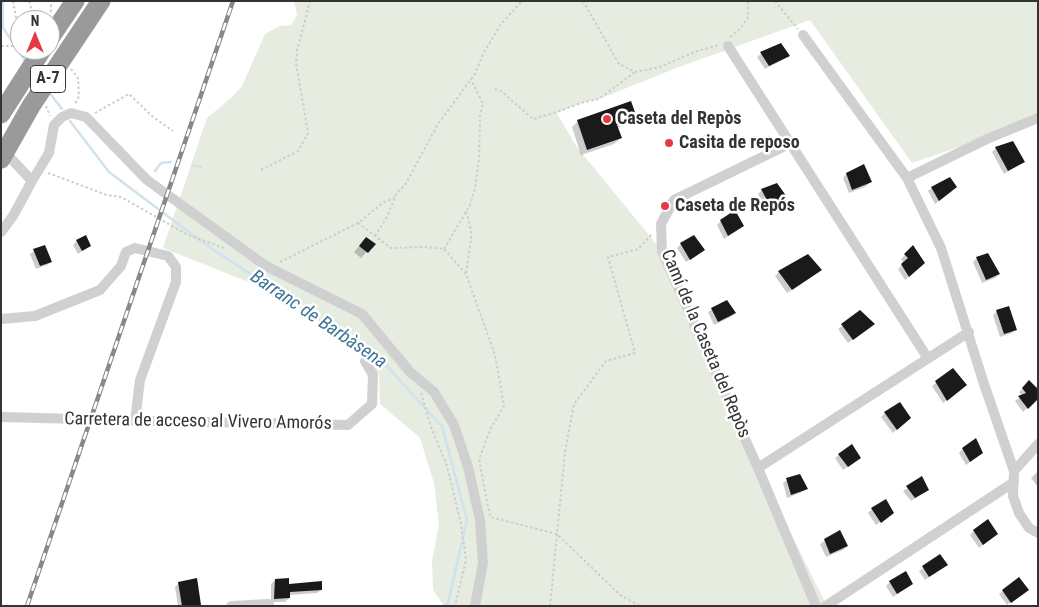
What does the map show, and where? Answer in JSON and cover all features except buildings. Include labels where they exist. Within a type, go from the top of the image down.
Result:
[{"type":"highway","points":[[60,23],[75,1]]},
{"type":"highway","name":"A-7","points":[[1,159],[31,106],[101,1]]},
{"type":"highway","name":"A-7","points":[[1,114],[36,60]]},
{"type":"street","points":[[803,35],[907,178],[941,248],[1014,471],[1013,496],[1019,513],[1029,528],[1038,533]]},
{"type":"street","points":[[726,44],[927,357]]},
{"type":"street","points":[[1,232],[13,216],[49,153],[54,125],[62,117],[71,113],[86,117],[146,180],[268,268],[362,314],[415,376],[434,392],[454,425],[468,467],[480,520],[483,563],[475,606]]},
{"type":"street","points":[[907,178],[987,139],[1038,118]]},
{"type":"street","name":"Camí de la Caseta del Repòs","points":[[790,144],[674,200],[661,224],[662,251],[758,468],[816,606]]},
{"type":"street","points":[[1,148],[32,181]]},
{"type":"street","points":[[1,319],[35,316],[100,290],[121,266],[126,252],[135,248],[168,256],[176,267],[176,282],[140,380],[135,420]]},
{"type":"street","points":[[758,468],[927,357],[969,332]]},
{"type":"street","name":"Carretera de acceso al Vivero Amorós","points":[[1,418],[348,426],[372,404],[373,375],[365,362]]},
{"type":"street","points":[[1014,471],[1038,444]]},
{"type":"street","points":[[826,606],[1014,482]]},
{"type":"street","points":[[231,606],[269,604]]},
{"type":"path","points":[[261,170],[298,151],[308,133],[296,63],[297,51],[310,1]]},
{"type":"path","points":[[375,236],[387,217],[395,198],[410,177],[438,124],[476,74],[484,54],[502,24],[522,1]]},
{"type":"path","points":[[583,1],[619,64],[634,72]]},
{"type":"path","points":[[495,89],[508,97],[533,119],[599,99],[634,72],[660,68],[697,51],[726,44],[741,28],[748,17],[748,1]]},
{"type":"path","points":[[775,1],[803,35]]},
{"type":"path","points":[[444,249],[466,212],[475,189],[479,159],[480,114],[484,104],[471,79]]},
{"type":"path","points":[[86,117],[129,94],[153,117],[173,131]]},
{"type":"path","points":[[39,169],[107,196],[121,197],[188,236],[220,248],[242,249]]},
{"type":"path","points":[[268,268],[358,222],[384,202],[395,198]]},
{"type":"path","points":[[466,212],[472,230],[466,274]]},
{"type":"path","points":[[358,222],[391,248],[424,246],[444,249],[466,274],[495,355],[504,406],[491,428],[479,459],[490,517],[557,534],[620,595],[640,606]]},
{"type":"path","points":[[550,606],[565,452],[574,404],[606,361],[635,353],[608,257],[638,249],[661,224]]},
{"type":"path","points":[[415,376],[431,427],[447,466],[461,524],[466,560],[455,606]]},
{"type":"shaded area","points":[[294,1],[1038,1],[1038,120],[912,163],[810,20],[557,113],[576,146],[662,251],[758,468],[827,606],[444,606],[433,590],[432,561],[439,524],[434,483],[420,438],[380,404],[379,374],[299,302],[163,248],[207,118],[242,86],[265,34],[280,26],[291,25],[297,15]]},
{"type":"waterway","name":"Barranc de Barbàsena","points":[[3,1],[3,28],[26,62]]},
{"type":"waterway","name":"Barranc de Barbàsena","points":[[49,92],[62,109]]},
{"type":"waterway","name":"Barranc de Barbàsena","points":[[70,121],[109,172],[202,242],[383,362],[442,426],[467,520],[448,603],[445,606]]},
{"type":"waterway","points":[[155,171],[161,163],[171,162]]},
{"type":"waterway","points":[[192,165],[201,167]]},
{"type":"railway","points":[[27,606],[233,1]]},
{"type":"place","name":"Caseta del Repòs","points":[[607,119]]},
{"type":"place","name":"Casita de reposo","points":[[669,143]]},
{"type":"place","name":"Caseta de Repós","points":[[665,206]]}]
